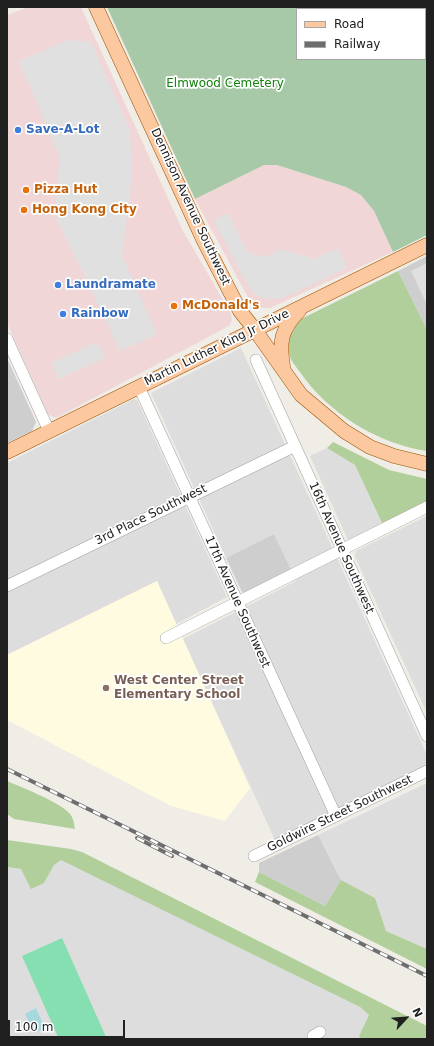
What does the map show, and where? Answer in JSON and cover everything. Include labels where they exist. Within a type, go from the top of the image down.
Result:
[{"type":"main road","name":"Dennison Avenue Southwest","points":[[96,7],[204,241],[240,311],[256,330],[301,395],[344,431],[370,447],[394,456],[427,464]]},
{"type":"main road","name":"Martin Luther King Jr Drive","points":[[7,452],[427,245]]},
{"type":"main road","points":[[283,369],[280,350],[286,326],[305,305]]},
{"type":"street","points":[[7,339],[49,431]]},
{"type":"street","name":"16th Avenue Southwest","points":[[256,360],[427,736]]},
{"type":"street","name":"17th Avenue Southwest","points":[[138,387],[336,816]]},
{"type":"street","name":"3rd Place Southwest","points":[[7,586],[189,496],[295,446]]},
{"type":"street","points":[[166,638],[237,601],[427,507]]},
{"type":"street","name":"Goldwire Street Southwest","points":[[254,856],[427,771]]},
{"type":"shaded area","points":[[29,7],[81,7],[182,229],[231,314],[232,321],[229,326],[56,418],[48,414],[7,323],[7,15]]},
{"type":"shaded area","points":[[68,40],[91,42],[130,131],[132,176],[122,256],[157,334],[120,351],[54,213],[60,158],[19,61]]},
{"type":"shaded area","points":[[264,165],[277,165],[346,187],[361,195],[374,211],[393,252],[270,308],[256,308],[251,303],[195,199]]},
{"type":"shaded area","points":[[228,213],[246,250],[252,255],[265,257],[281,249],[314,259],[338,248],[347,268],[283,298],[266,299],[256,295],[245,281],[214,221]]},
{"type":"shaded area","points":[[427,256],[427,330],[398,271]]},
{"type":"shaded area","points":[[427,263],[427,305],[411,271]]},
{"type":"shaded area","points":[[97,342],[105,358],[59,379],[51,363]]},
{"type":"shaded area","points":[[241,348],[427,755],[427,765],[275,840],[183,639],[296,581],[274,534],[226,558],[151,393]]},
{"type":"shaded area","points":[[7,358],[36,422],[32,431],[7,443]]},
{"type":"shaded area","points":[[134,399],[137,400],[227,597],[176,624],[157,581],[7,655],[7,463]]},
{"type":"shaded area","points":[[327,448],[355,465],[382,523],[348,540],[310,456]]},
{"type":"shaded area","points":[[427,516],[427,713],[355,557],[356,551]]},
{"type":"shaded area","points":[[274,534],[291,570],[245,593],[242,592],[226,558]]},
{"type":"shaded area","name":"West Center Street Elementary School","points":[[157,581],[250,788],[225,821],[171,806],[7,720],[7,655]]},
{"type":"shaded area","points":[[427,783],[427,949],[386,931],[375,898],[341,880],[318,835]]},
{"type":"shaded area","points":[[318,835],[341,880],[325,906],[259,872],[259,863]]},
{"type":"shaded area","points":[[61,859],[360,1007],[369,1015],[359,1036],[361,1039],[7,1039],[7,867],[21,869],[44,883],[54,865]]},
{"type":"green space","name":"Elmwood Cemetery","points":[[107,7],[427,7],[427,235],[393,252],[374,211],[361,195],[346,187],[277,165],[264,165],[195,199]]},
{"type":"green space","points":[[398,271],[427,330],[427,451],[409,447],[373,434],[340,413],[311,387],[293,363],[289,352],[290,337],[299,320]]},
{"type":"green space","points":[[333,442],[389,470],[427,479],[427,502],[382,523],[355,465],[327,448]]},
{"type":"green space","points":[[7,781],[41,796],[65,809],[70,814],[74,822],[75,829],[14,819],[7,814]]},
{"type":"green space","points":[[7,840],[71,849],[82,852],[427,1026],[427,1039],[361,1039],[359,1036],[369,1015],[360,1007],[61,860],[54,865],[44,883],[31,889],[21,869],[7,867]]},
{"type":"green space","points":[[259,872],[325,906],[341,880],[375,898],[386,931],[427,949],[427,969],[255,882]]},
{"type":"green space","points":[[62,938],[106,1037],[101,1039],[59,1039],[22,956]]},
{"type":"water","points":[[36,1008],[45,1028],[34,1033],[25,1014]]},
{"type":"railway","points":[[7,769],[427,976]]},
{"type":"railway","points":[[137,838],[172,856]]},
{"type":"place","name":"Save-A-Lot","points":[[18,130]]},
{"type":"place","name":"Pizza Hut","points":[[26,190]]},
{"type":"place","name":"Hong Kong City","points":[[24,210]]},
{"type":"place","name":"Laundramate","points":[[58,285]]},
{"type":"place","name":"McDonald's","points":[[174,306]]},
{"type":"place","name":"Rainbow","points":[[63,314]]},
{"type":"place","name":"West Center Street Elementary School","points":[[106,688]]}]
